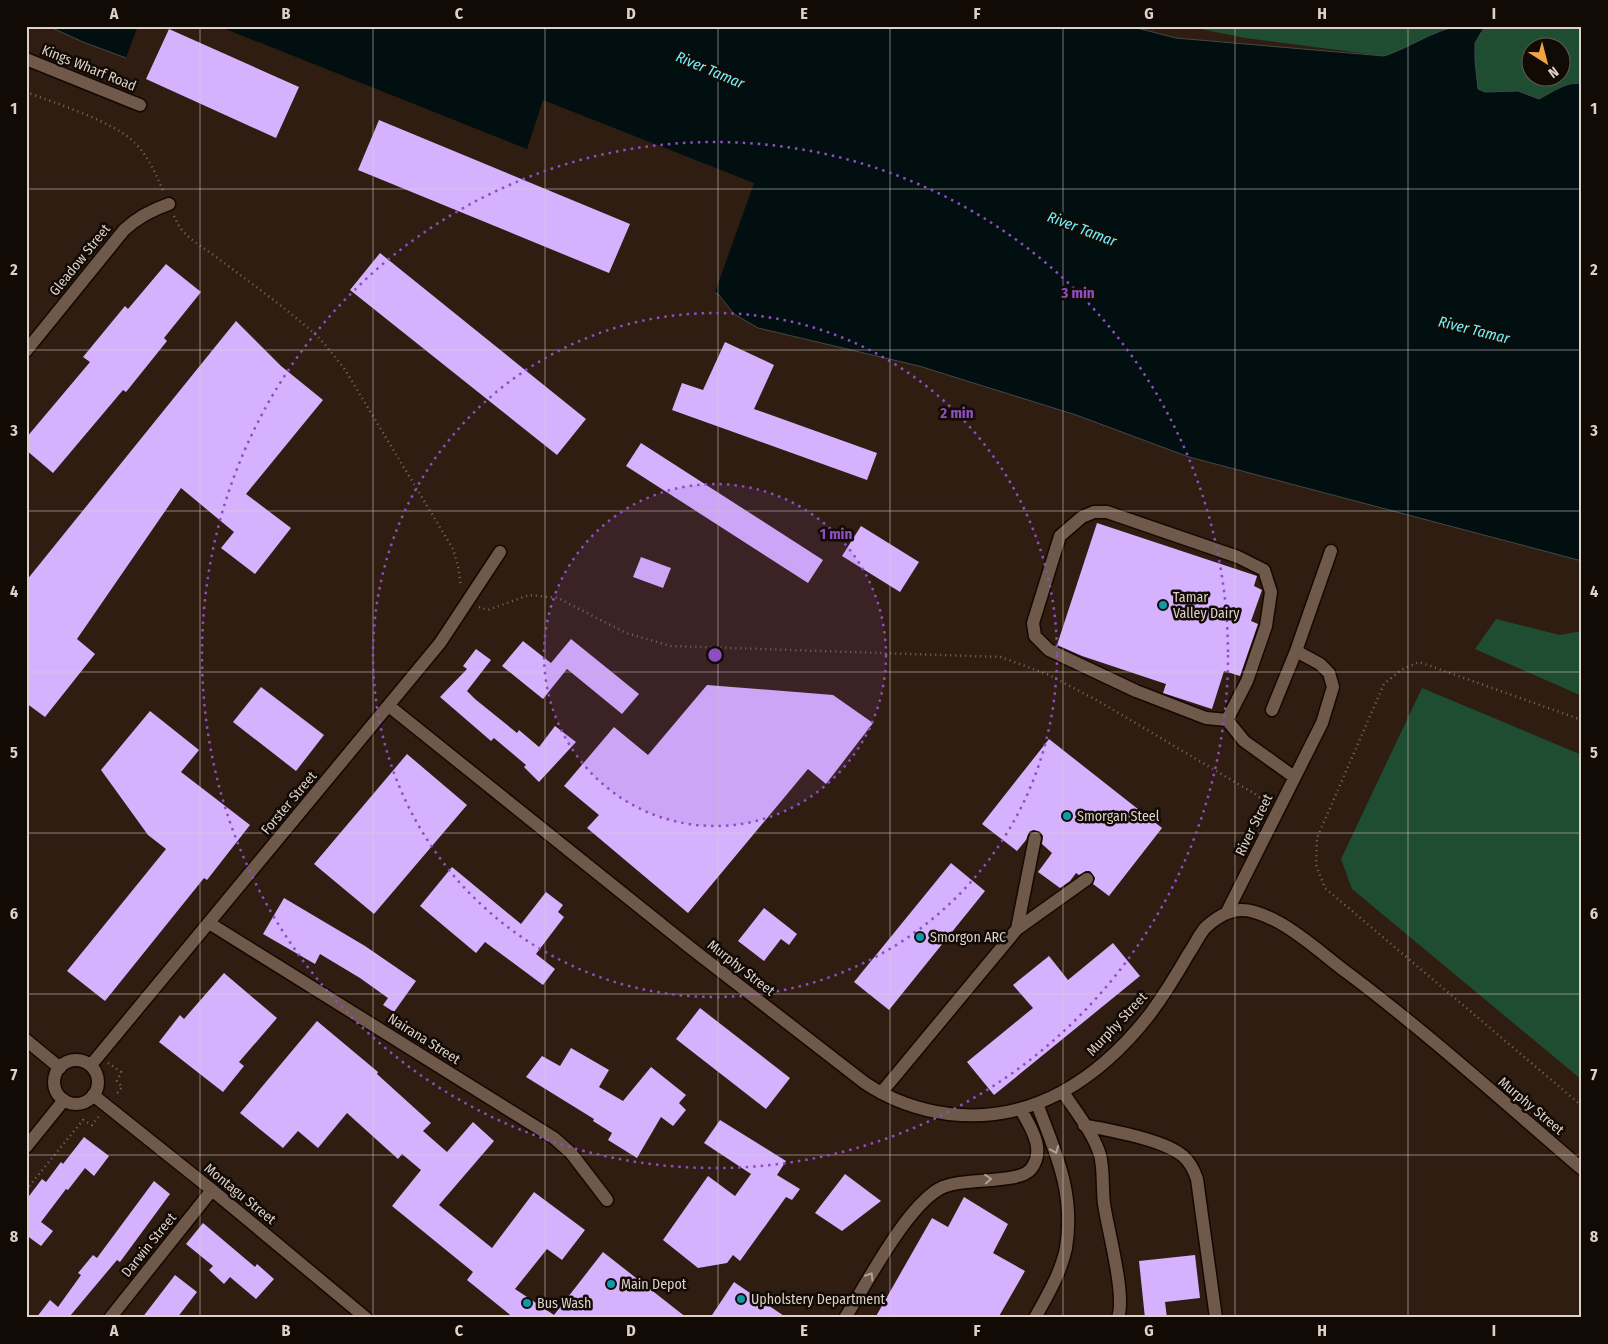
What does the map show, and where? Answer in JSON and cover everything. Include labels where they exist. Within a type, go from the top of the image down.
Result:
[{"type":"street","name":"Kings Wharf Road","points":[[26,59],[140,105]]},
{"type":"street","name":"Gleadow Street","points":[[26,351],[124,230],[136,218],[148,211],[169,204]]},
{"type":"street","points":[[1227,720],[1247,681],[1266,626],[1271,592],[1264,570],[1238,557],[1107,512],[1094,512],[1082,517],[1060,536],[1033,623],[1035,636],[1049,650],[1136,691],[1206,718],[1227,720],[1244,741],[1294,778]]},
{"type":"street","points":[[1272,710],[1296,651],[1331,551]]},
{"type":"street","name":"Forster Street","points":[[91,1065],[440,643],[500,552]]},
{"type":"street","name":"River Street","points":[[1227,912],[1322,723],[1333,687],[1329,673],[1320,664],[1296,651]]},
{"type":"street","name":"Murphy Street","points":[[389,706],[692,949],[865,1083],[895,1100],[918,1109],[980,1116],[1021,1110],[1063,1092],[1086,1077],[1116,1052],[1149,1015],[1205,928],[1227,912],[1242,910],[1256,912],[1281,924],[1388,1004],[1582,1169]]},
{"type":"street","points":[[1017,929],[1035,838]]},
{"type":"street","points":[[881,1093],[1017,929],[1087,879]]},
{"type":"street","name":"Nairana Street","points":[[208,923],[554,1138],[571,1153],[607,1200]]},
{"type":"street","points":[[26,1040],[60,1068]]},
{"type":"street","points":[[78,1060],[91,1065],[98,1076],[97,1090],[93,1096],[79,1103],[64,1100],[55,1088],[56,1074],[60,1068],[65,1063],[78,1060]]},
{"type":"street","points":[[1063,1092],[1084,1125],[1099,1154],[1102,1166],[1104,1204],[1119,1287],[1118,1318]]},
{"type":"street","name":"Montagu Street","points":[[93,1096],[212,1190],[360,1316]]},
{"type":"street","points":[[26,1147],[64,1100]]},
{"type":"street","points":[[1035,1318],[1052,1287],[1066,1249],[1068,1222],[1066,1190],[1058,1159],[1037,1104]]},
{"type":"street","points":[[844,1318],[899,1231],[922,1203],[940,1189],[962,1181],[1017,1178],[1029,1172],[1038,1156],[1037,1145],[1034,1133],[1021,1110]]},
{"type":"street","points":[[1084,1125],[1140,1138],[1169,1148],[1183,1156],[1193,1168],[1198,1179],[1216,1318]]},
{"type":"street","name":"Darwin Street","points":[[110,1318],[212,1190]]},
{"type":"path","points":[[26,92],[82,114],[124,134],[143,152],[178,226],[188,238],[218,258],[308,328],[325,345],[344,368],[453,549],[466,603],[488,610],[528,595],[558,598],[626,633],[671,646],[1001,657],[1048,675],[1100,702],[1255,794],[1278,811]]},
{"type":"path","points":[[1582,720],[1419,662],[1402,670],[1384,684],[1380,693],[1317,838],[1316,865],[1325,888],[1582,1106]]},
{"type":"green space","points":[[1186,26],[1459,26],[1434,34],[1400,51],[1384,56],[1245,38]]},
{"type":"green space","points":[[1485,26],[1582,26],[1582,84],[1579,83],[1570,87],[1570,38],[1520,38],[1520,88],[1566,88],[1539,99],[1518,91],[1485,92],[1478,89],[1475,43]]},
{"type":"green space","points":[[1496,619],[1560,635],[1582,631],[1582,696],[1475,649]]},
{"type":"green space","points":[[1422,688],[1582,755],[1582,1080],[1352,889],[1341,859]]},
{"type":"water","name":"River Tamar","points":[[48,26],[1129,26],[1176,38],[1384,56],[1451,28],[1485,26],[1475,43],[1478,89],[1485,92],[1518,91],[1539,99],[1560,88],[1570,88],[1570,84],[1582,84],[1582,561],[1189,457],[1076,415],[919,366],[758,328],[734,314],[718,294],[485,191],[83,42]]},
{"type":"pier","points":[[138,26],[218,26],[527,149],[543,100],[754,183],[714,295],[484,193],[125,60]]},
{"type":"building","points":[[169,29],[299,87],[276,138],[146,79]]},
{"type":"building","points":[[379,120],[630,224],[609,273],[358,170]]},
{"type":"building","points":[[380,253],[586,419],[557,455],[350,290]]},
{"type":"building","points":[[166,264],[201,292],[164,338],[167,341],[126,392],[123,390],[53,473],[26,450],[26,438],[90,362],[83,357],[125,306],[128,309]]},
{"type":"building","points":[[236,321],[281,366],[323,400],[246,494],[291,528],[255,574],[221,548],[234,532],[181,488],[77,639],[95,654],[45,717],[26,703],[26,581]]},
{"type":"building","points":[[725,342],[774,365],[754,409],[877,453],[867,480],[672,410],[682,383],[703,390]]},
{"type":"building","points":[[641,443],[823,560],[808,583],[626,466]]},
{"type":"building","name":"Tamar Valley Dairy","points":[[1097,523],[1257,576],[1254,586],[1262,590],[1251,621],[1258,624],[1240,676],[1224,671],[1212,709],[1163,693],[1166,684],[1082,656],[1057,645]]},
{"type":"building","points":[[861,526],[919,562],[900,592],[842,556]]},
{"type":"building","points":[[641,557],[671,568],[663,588],[633,577]]},
{"type":"building","points":[[571,639],[639,694],[622,714],[567,669],[543,699],[502,666],[523,641],[551,663]]},
{"type":"building","points":[[476,649],[491,660],[467,691],[475,699],[517,733],[519,730],[539,747],[555,726],[576,742],[539,782],[524,767],[526,765],[494,738],[491,741],[440,697],[467,669],[463,666]]},
{"type":"building","points":[[707,685],[833,695],[873,723],[826,784],[808,769],[688,913],[587,828],[599,815],[564,786],[614,727],[648,755]]},
{"type":"building","points":[[261,687],[324,735],[296,771],[233,722]]},
{"type":"building","points":[[150,711],[199,750],[181,772],[250,825],[207,880],[204,878],[105,1001],[67,971],[166,849],[148,835],[101,770]]},
{"type":"building","name":"Smorgan Steel","points":[[1049,739],[1162,828],[1109,896],[1093,884],[1095,878],[1090,871],[1079,875],[1076,873],[1070,881],[1060,888],[1038,872],[1052,853],[1042,844],[1043,836],[1040,832],[1033,830],[1029,832],[1026,840],[1017,851],[982,824]]},
{"type":"building","points":[[407,754],[467,805],[374,914],[314,864]]},
{"type":"building","name":"Smorgon ARC","points":[[951,863],[985,891],[889,1010],[854,982]]},
{"type":"building","points":[[452,867],[521,924],[546,892],[563,905],[558,912],[564,917],[536,954],[555,969],[543,985],[485,942],[476,953],[420,906]]},
{"type":"building","points":[[284,898],[365,946],[416,981],[394,1012],[383,1005],[388,998],[360,978],[320,954],[315,964],[263,934]]},
{"type":"building","points":[[764,908],[797,934],[789,945],[781,939],[764,961],[738,941]]},
{"type":"building","points":[[1113,943],[1140,976],[994,1095],[967,1062],[1033,1008],[1013,985],[1049,956],[1068,980]]},
{"type":"building","points":[[224,973],[277,1018],[239,1062],[244,1066],[223,1092],[159,1042],[180,1015],[184,1019]]},
{"type":"building","points":[[700,1008],[790,1078],[766,1109],[676,1039]]},
{"type":"building","points":[[317,1021],[378,1072],[377,1074],[431,1123],[423,1131],[447,1152],[473,1122],[494,1141],[439,1205],[492,1248],[534,1192],[585,1230],[562,1260],[547,1249],[515,1289],[554,1315],[603,1252],[687,1318],[514,1318],[467,1280],[473,1272],[392,1206],[421,1170],[402,1154],[398,1159],[347,1113],[318,1148],[298,1131],[283,1148],[240,1113]]},
{"type":"building","points":[[571,1048],[609,1070],[599,1087],[623,1101],[651,1067],[686,1095],[679,1103],[686,1110],[673,1126],[661,1117],[637,1158],[608,1140],[612,1133],[593,1121],[594,1119],[526,1077],[542,1056],[560,1066]]},
{"type":"building","points":[[720,1120],[786,1161],[777,1175],[800,1189],[792,1200],[786,1197],[740,1261],[733,1255],[727,1263],[698,1268],[663,1240],[708,1176],[735,1196],[751,1174],[704,1143]]},
{"type":"building","points":[[84,1137],[109,1156],[94,1176],[85,1168],[41,1222],[53,1231],[41,1246],[26,1235],[26,1200],[42,1179],[46,1182],[61,1162],[63,1164]]},
{"type":"building","points":[[845,1174],[881,1201],[842,1231],[815,1213]]},
{"type":"building","points":[[154,1181],[170,1194],[120,1262],[117,1260],[70,1316],[72,1318],[36,1318],[50,1300],[58,1307],[81,1275],[78,1273],[93,1255],[97,1258]]},
{"type":"building","points":[[964,1197],[1008,1224],[993,1253],[1025,1271],[998,1318],[875,1318],[932,1218],[948,1227]]},
{"type":"building","points":[[203,1223],[255,1267],[257,1264],[274,1279],[256,1299],[230,1277],[224,1284],[209,1270],[213,1266],[186,1244]]},
{"type":"building","points":[[1195,1255],[1200,1298],[1165,1302],[1167,1318],[1145,1318],[1139,1261]]},
{"type":"building","points":[[175,1275],[197,1292],[177,1318],[142,1318]]},
{"type":"building","name":"Upholstery Department","points":[[734,1282],[787,1318],[710,1318]]},
{"type":"place","name":"Tamar Valley Dairy","points":[[1163,605]]},
{"type":"place","name":"Smorgan Steel","points":[[1067,816]]},
{"type":"place","name":"Smorgon ARC","points":[[920,937]]},
{"type":"place","name":"Main Depot","points":[[611,1284]]},
{"type":"place","name":"Upholstery Department","points":[[741,1299]]},
{"type":"place","name":"Bus Wash","points":[[527,1303]]}]
